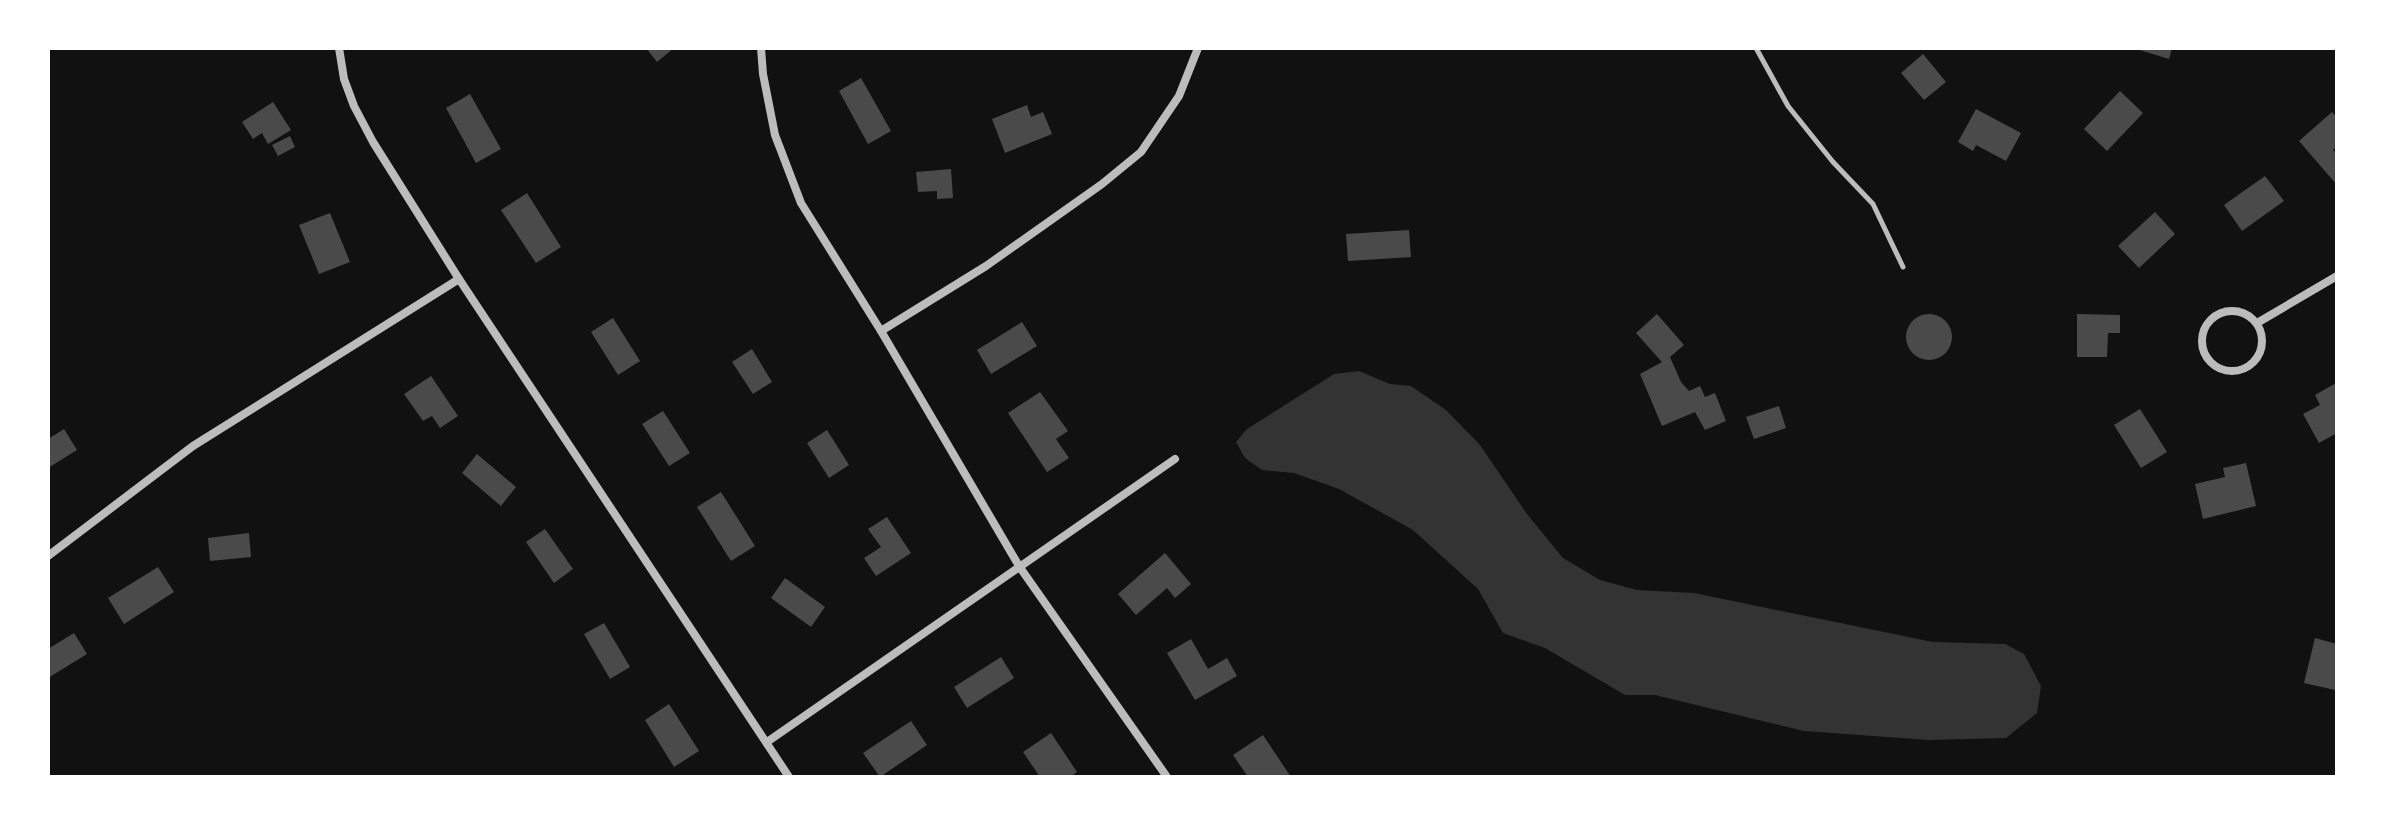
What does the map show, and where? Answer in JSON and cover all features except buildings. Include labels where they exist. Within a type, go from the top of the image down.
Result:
[{"type":"street","points":[[339,48],[344,79],[373,142],[459,279],[789,777]]},
{"type":"street","points":[[761,48],[775,135],[801,203],[881,331],[1019,566],[1167,777]]},
{"type":"street","points":[[881,331],[986,266],[1102,184],[1141,152],[1179,96],[1198,48]]},
{"type":"street","points":[[2257,323],[2337,276]]},
{"type":"street","points":[[48,556],[193,446],[459,279]]},
{"type":"street","points":[[2239,311],[2257,323],[2263,342],[2261,352],[2248,367],[2228,370],[2211,361],[2204,352],[2204,331],[2217,314],[2239,311]]},
{"type":"street","points":[[767,742],[1175,459]]},
{"type":"lane","points":[[1756,48],[1788,106],[1833,162],[1873,204],[1903,267]]},
{"type":"shaded area","points":[[1359,371],[1390,384],[1411,386],[1446,410],[1480,445],[1527,514],[1563,558],[1600,580],[1637,590],[1694,593],[1933,642],[2005,644],[2024,654],[2041,686],[2037,713],[2006,738],[1929,740],[1804,731],[1655,695],[1625,695],[1545,648],[1503,633],[1478,589],[1413,530],[1339,489],[1294,473],[1262,470],[1245,458],[1236,442],[1247,429],[1334,374]]}]
